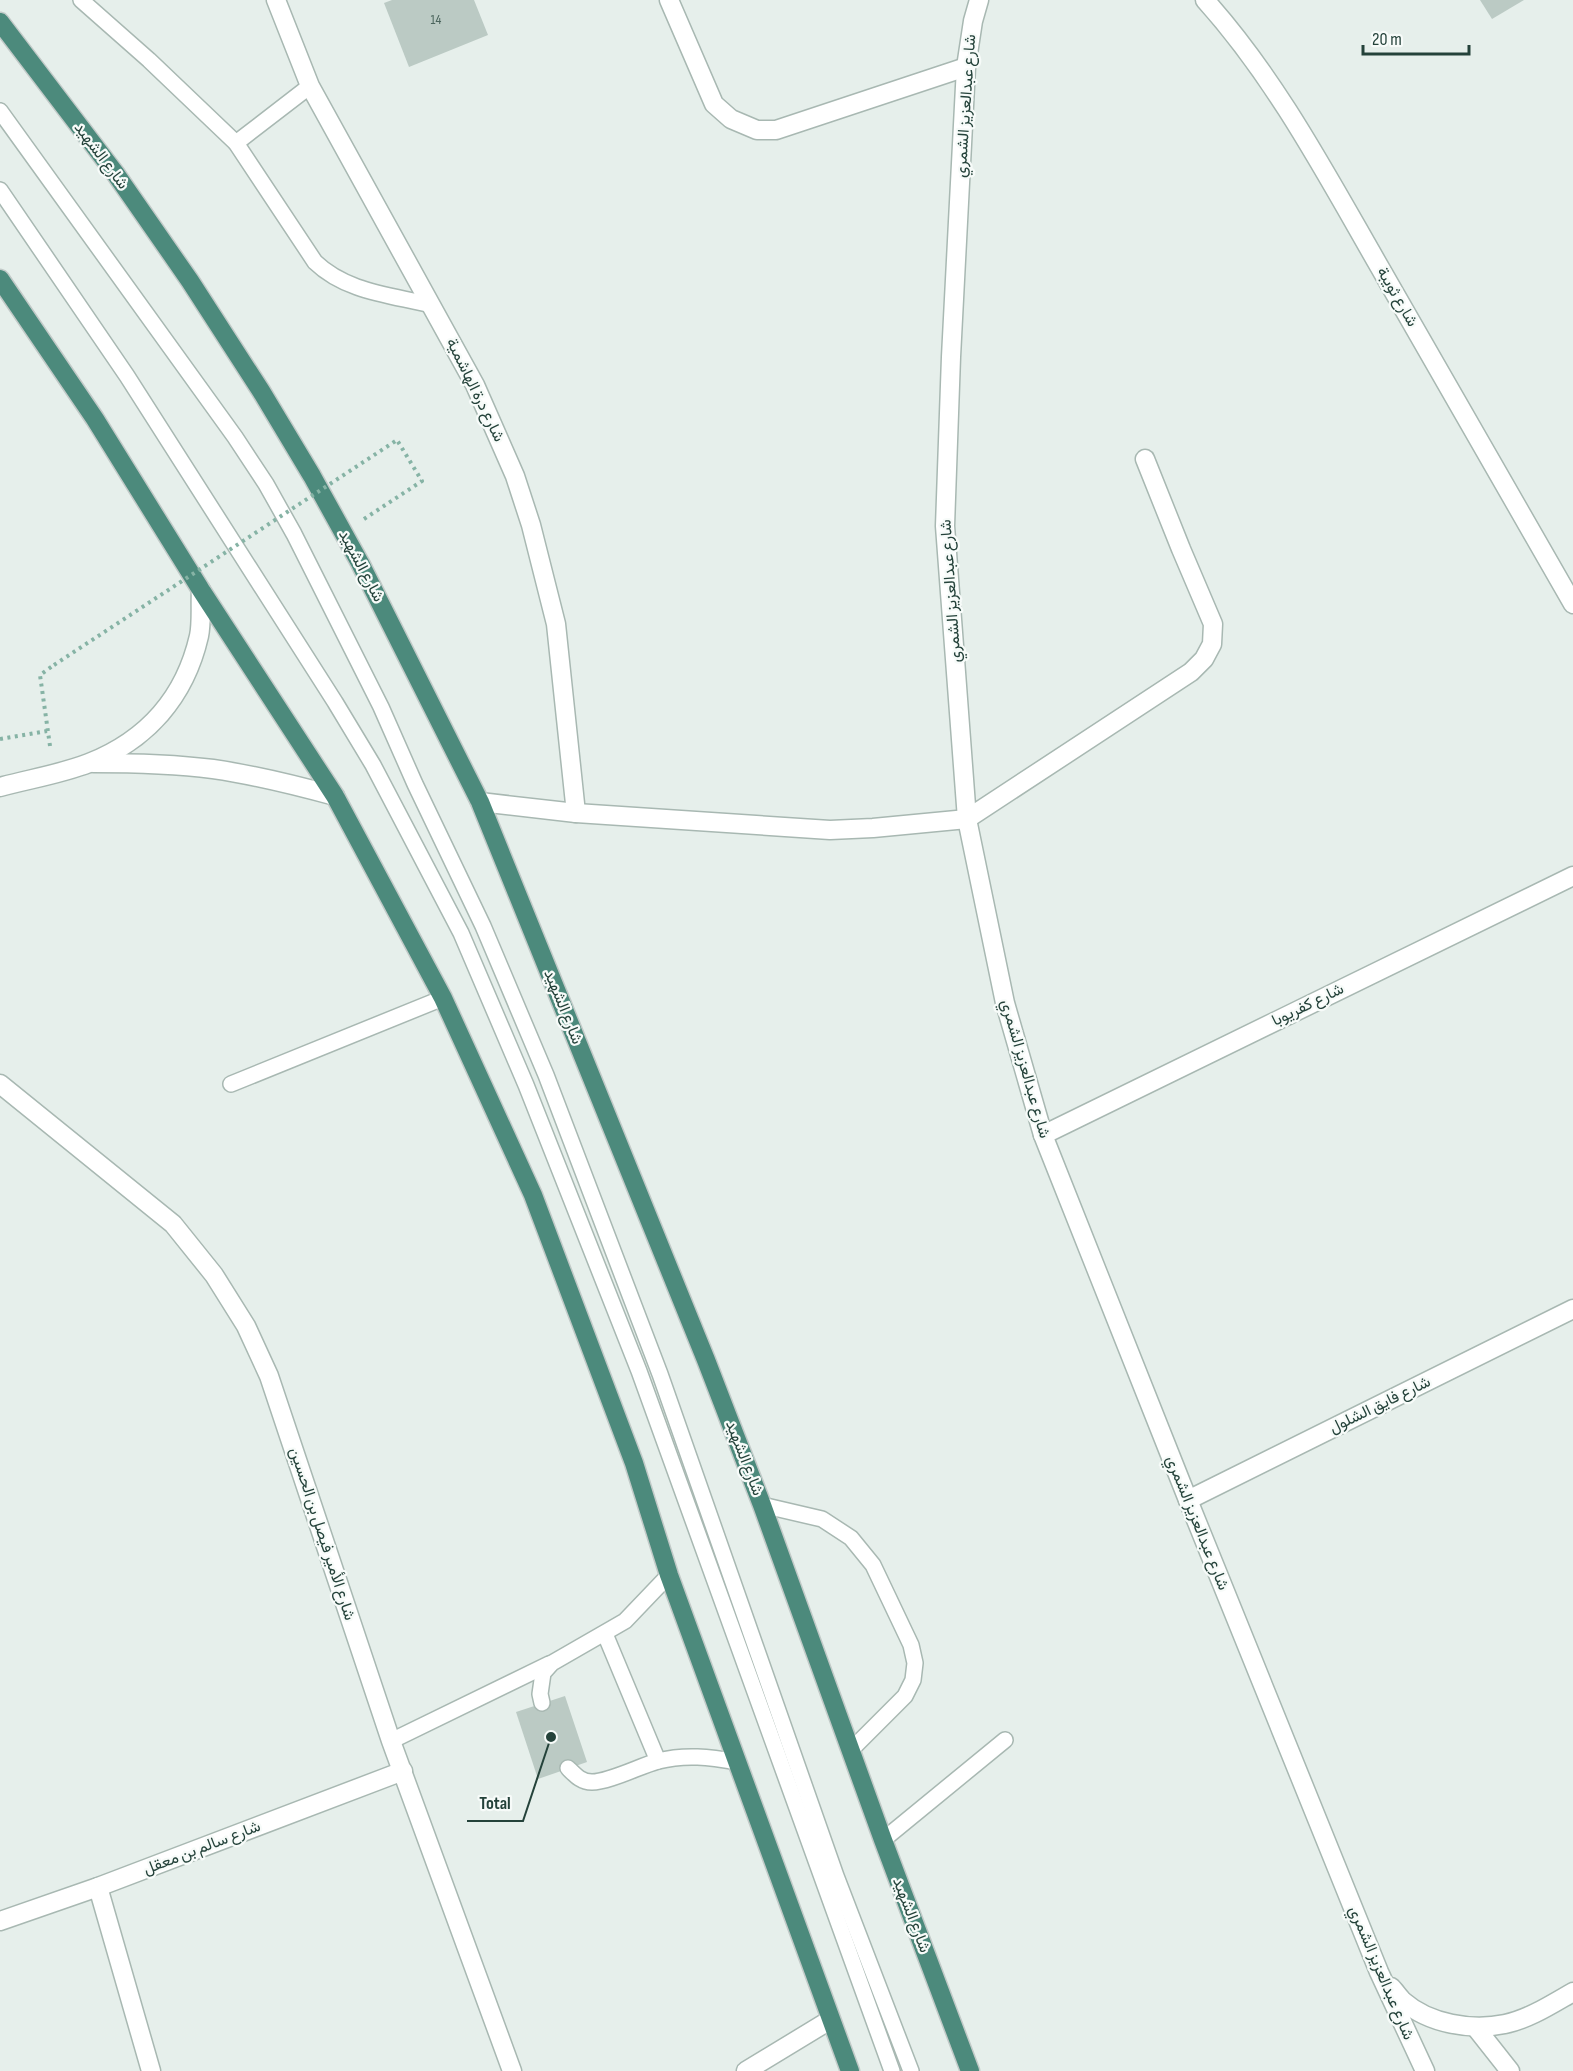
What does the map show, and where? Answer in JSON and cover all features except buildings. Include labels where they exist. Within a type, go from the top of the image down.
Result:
[{"type":"highway","name":"شارع الشهيد","points":[[0,22],[115,173],[190,281],[261,391],[344,533],[480,802],[702,1349],[762,1505],[883,1840],[970,2071]]},
{"type":"highway","points":[[0,279],[95,419],[201,590],[335,796],[443,998],[533,1195],[634,1463],[669,1575],[850,2071]]},
{"type":"street","name":"شارع درة الهاشمية","points":[[276,0],[310,86],[475,385],[496,430],[531,525],[556,624],[576,813]]},
{"type":"street","points":[[669,0],[714,104],[731,119],[757,130],[776,130],[966,66]]},
{"type":"street","name":"شارع عبدالعزيز الشمري","points":[[979,0],[973,21],[966,66],[945,526],[968,819],[1005,1003],[1043,1134],[1379,1972],[1425,2071]]},
{"type":"street","name":"شارع ثويبة","points":[[1205,0],[1222,19],[1274,90],[1320,163],[1573,604]]},
{"type":"street","points":[[480,802],[576,813],[830,830],[968,819],[1191,672],[1204,659],[1212,644],[1213,624],[1180,549],[1145,459]]},
{"type":"street","points":[[0,787],[88,763],[129,743],[162,714],[186,677],[200,634],[201,590]]},
{"type":"street","points":[[88,763],[151,763],[213,769],[274,780],[335,796]]},
{"type":"street","name":"شارع كفريوبا","points":[[1043,1134],[1573,876]]},
{"type":"street","name":"شارع الأمير فيصل بن الحسين","points":[[0,1084],[173,1224],[214,1275],[246,1326],[269,1376],[391,1741],[512,2071]]},
{"type":"street","name":"شارع فايق الشلول","points":[[1188,1500],[1573,1309]]},
{"type":"street","name":"شارع سالم بن معقل","points":[[0,1921],[98,1887],[403,1771]]},
{"type":"street","points":[[98,1887],[151,2071]]},
{"type":"street","points":[[1379,1972],[1404,2001],[1437,2021],[1476,2028],[1507,2024],[1536,2012],[1573,1992]]},
{"type":"street","points":[[746,2071],[830,2019]]},
{"type":"street","points":[[1476,2028],[1510,2071]]},
{"type":"lane","points":[[81,0],[236,143],[315,262],[326,272],[356,287],[431,305]]},
{"type":"lane","points":[[236,143],[310,86]]},
{"type":"lane","points":[[0,111],[266,484],[359,662],[483,926],[546,1075],[660,1374],[836,1876],[911,2071]]},
{"type":"lane","points":[[0,190],[127,376],[335,702],[372,765],[461,933],[526,1085],[639,1371],[892,2071]]},
{"type":"lane","points":[[231,1084],[443,998]]},
{"type":"lane","points":[[762,1505],[822,1519],[838,1527],[851,1538],[873,1565],[911,1645],[915,1663],[913,1680],[905,1696],[851,1750]]},
{"type":"lane","points":[[391,1741],[552,1663],[605,1634],[625,1621],[669,1575]]},
{"type":"lane","points":[[605,1634],[658,1761]]},
{"type":"lane","points":[[542,1703],[540,1694],[543,1674],[552,1663]]},
{"type":"lane","points":[[883,1840],[1005,1740]]},
{"type":"lane","points":[[568,1768],[579,1779],[591,1782],[658,1761],[684,1756],[701,1756],[737,1762]]},
{"type":"path","points":[[0,738],[47,731],[40,675],[397,440],[422,481],[344,533]]},
{"type":"place","name":"Total","points":[[551,1737]]}]
